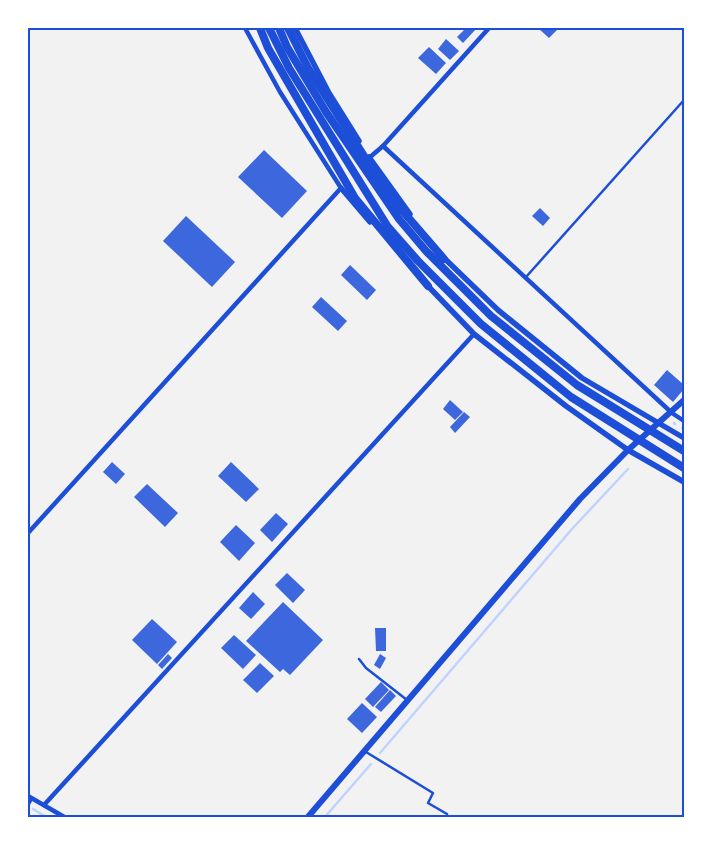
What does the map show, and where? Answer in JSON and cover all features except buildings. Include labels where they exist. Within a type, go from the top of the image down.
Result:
[{"type":"highway","points":[[260,28],[273,57],[356,198],[428,286]]},
{"type":"highway","points":[[270,28],[289,68],[388,227],[418,261],[482,324],[571,398],[684,468]]},
{"type":"highway","points":[[279,28],[287,47],[326,112],[399,219],[489,314],[577,385],[684,451]]},
{"type":"highway","points":[[288,28],[308,68],[388,194],[444,258]]},
{"type":"main road","points":[[307,818],[366,752],[580,499],[628,450],[658,422],[672,413],[684,400]]},
{"type":"street","points":[[245,28],[280,92],[341,188],[428,286],[474,334],[566,406],[628,450],[684,482]]},
{"type":"street","points":[[295,28],[329,93],[369,158],[409,213],[436,244],[444,258],[498,310],[582,378],[684,438]]},
{"type":"street","points":[[369,158],[383,146],[489,28]]},
{"type":"street","points":[[383,146],[672,413],[684,421]]},
{"type":"street","points":[[28,533],[341,188]]},
{"type":"street","points":[[44,805],[474,334]]},
{"type":"street","points":[[30,797],[66,818]]},
{"type":"lane","points":[[525,278],[684,100]]},
{"type":"lane","points":[[359,659],[366,668],[409,701]]},
{"type":"lane","points":[[366,752],[433,793],[428,804],[447,814]]},
{"type":"lane","points":[[28,806],[30,797]]},
{"type":"waterway","points":[[380,753],[572,529],[628,469]]},
{"type":"waterway","points":[[324,818],[371,764]]},
{"type":"waterway","points":[[33,809],[48,818]]}]
